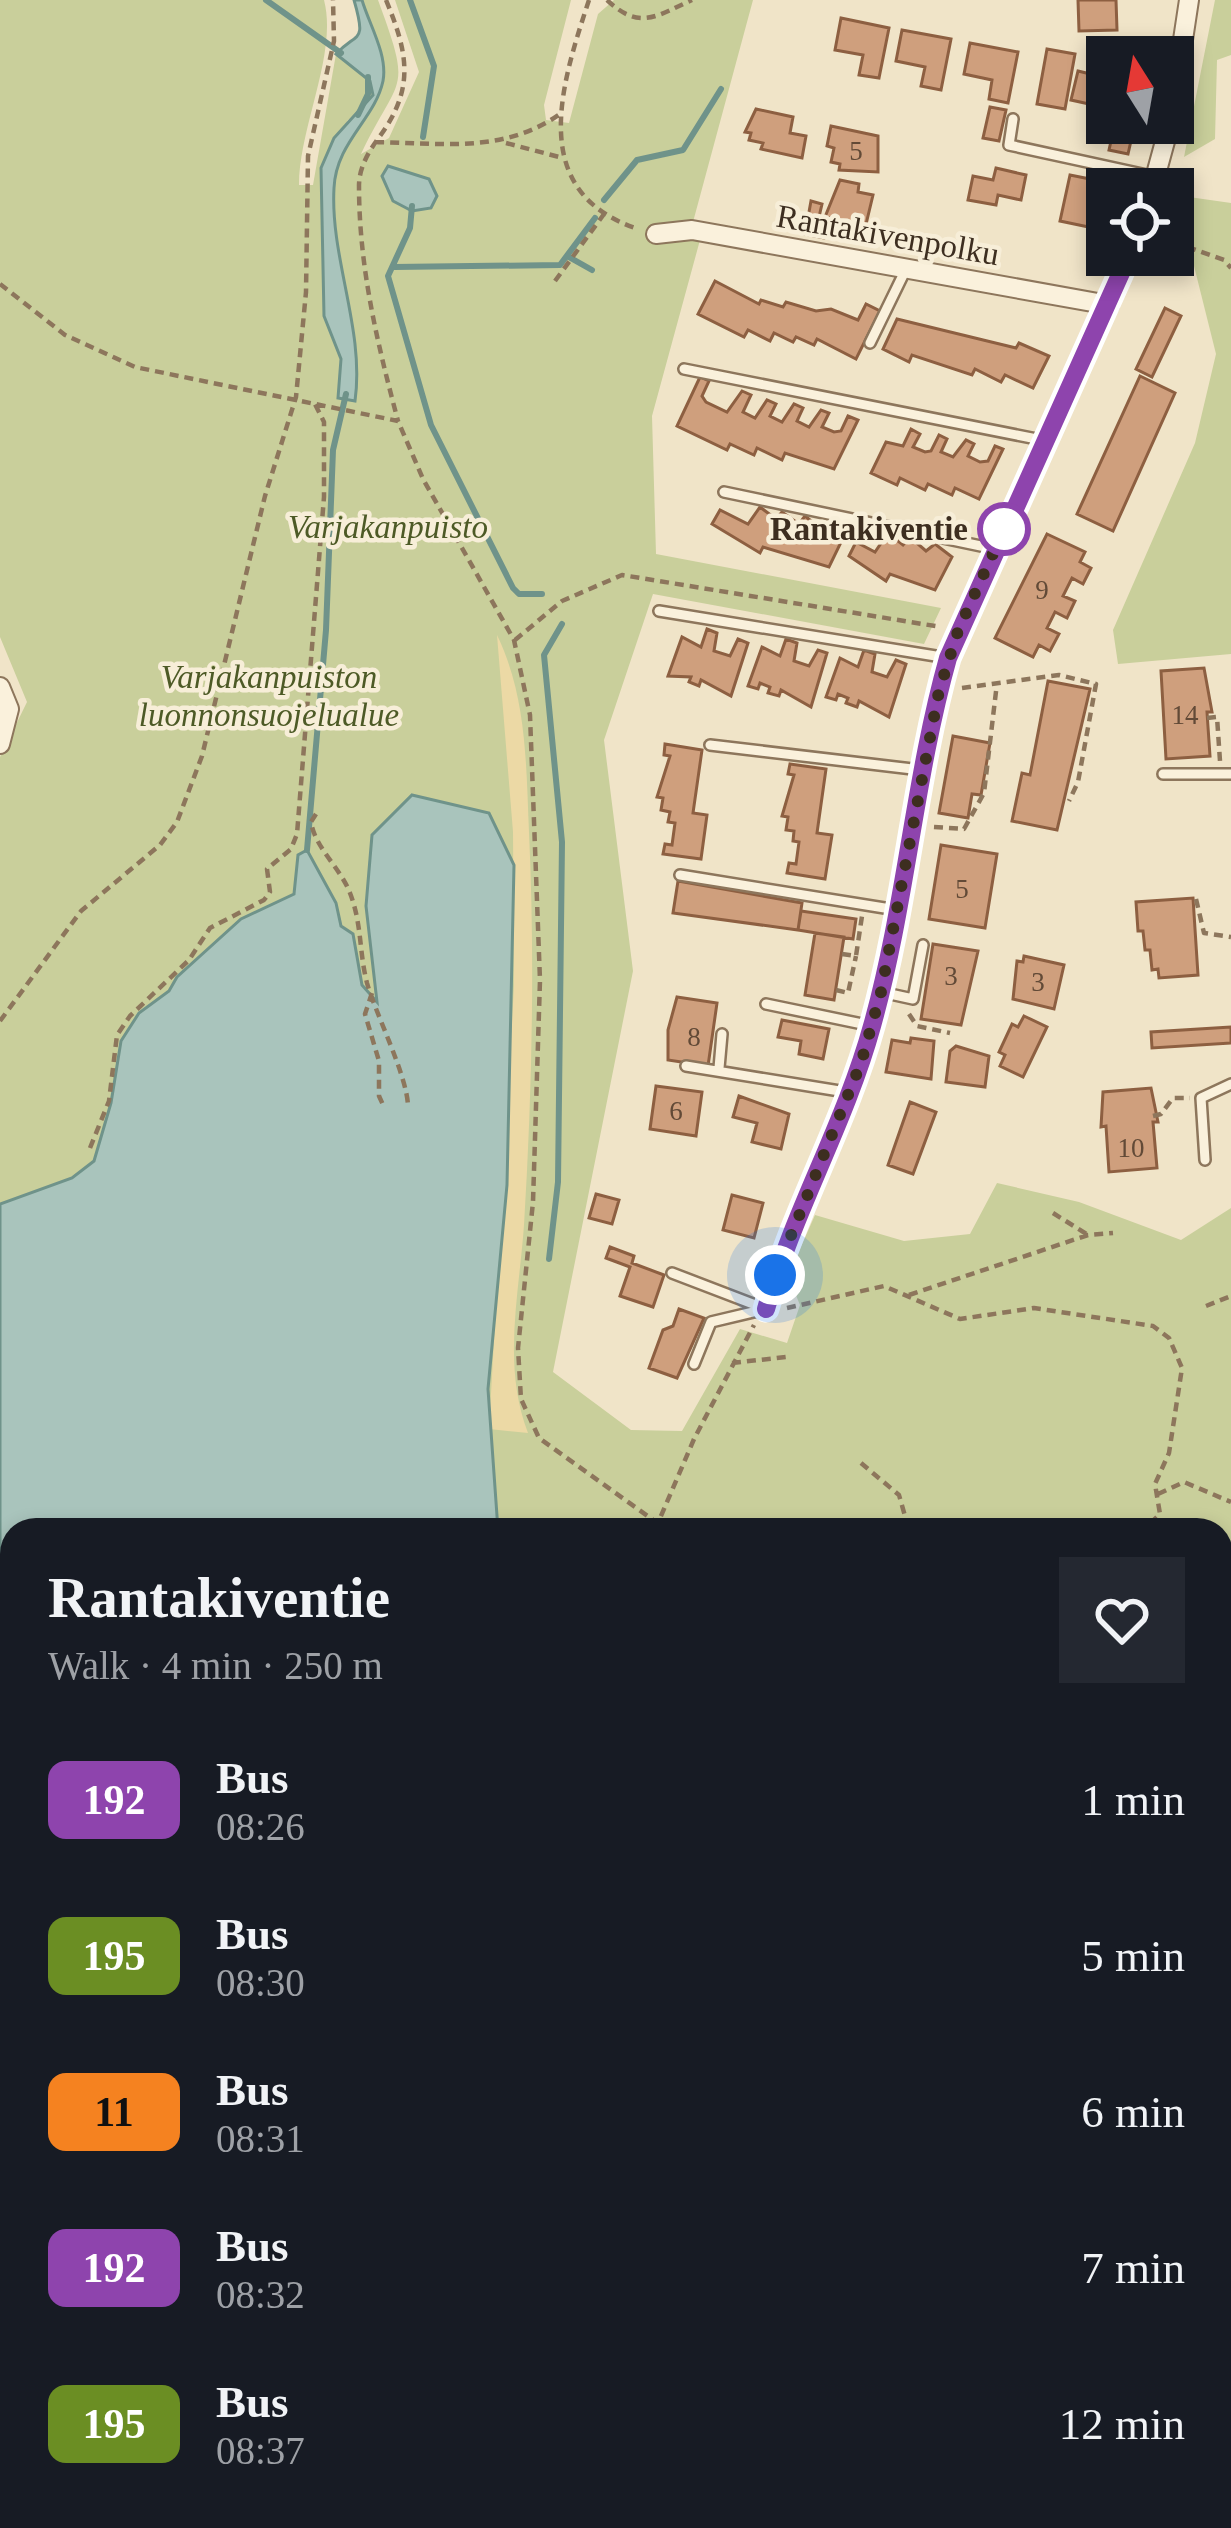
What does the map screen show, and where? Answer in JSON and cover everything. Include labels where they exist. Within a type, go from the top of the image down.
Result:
[{"type":"street","points":[[1184,36],[1189,0]]},
{"type":"street","name":"Rantakivenpolku","points":[[656,234],[692,230],[1109,305]]},
{"type":"street","points":[[766,1309],[851,1093],[872,1026],[898,910],[921,770],[948,658],[1121,276]]},
{"type":"street","points":[[0,687],[9,710],[0,744]]},
{"type":"lane","points":[[1013,119],[1009,145],[1097,168]]},
{"type":"lane","points":[[870,344],[906,269]]},
{"type":"lane","points":[[684,369],[1047,441]]},
{"type":"lane","points":[[724,492],[995,549]]},
{"type":"lane","points":[[659,611],[948,658]]},
{"type":"lane","points":[[710,745],[921,770]]},
{"type":"lane","points":[[1163,774],[1229,774]]},
{"type":"lane","points":[[680,874],[898,910]]},
{"type":"lane","points":[[909,1014],[923,945]]},
{"type":"lane","points":[[881,992],[913,999]]},
{"type":"lane","points":[[766,1004],[872,1026]]},
{"type":"lane","points":[[719,1068],[722,1034]]},
{"type":"lane","points":[[686,1066],[851,1093]]},
{"type":"lane","points":[[1205,1160],[1201,1098],[1231,1084]]},
{"type":"lane","points":[[672,1273],[766,1309]]},
{"type":"lane","points":[[694,1364],[711,1322],[766,1309]]},
{"type":"path","points":[[0,1021],[72,921],[160,845],[177,822],[202,756],[265,496],[296,397],[306,292],[308,156],[334,41],[333,0]]},
{"type":"path","points":[[386,0],[409,74],[401,105],[360,168],[361,259],[398,421],[423,479],[514,640],[530,715],[540,980],[533,1202],[518,1348],[521,1399],[539,1438],[640,1518]]},
{"type":"path","points":[[590,0],[560,114],[563,158],[582,193],[604,214],[631,227]]},
{"type":"path","points":[[607,0],[630,19],[643,22],[692,0]]},
{"type":"path","points":[[375,142],[442,147],[499,141],[524,135],[560,114]]},
{"type":"path","points":[[499,141],[563,158]]},
{"type":"path","points":[[555,281],[604,214]]},
{"type":"path","points":[[1194,249],[1224,260],[1231,268]]},
{"type":"path","points":[[0,284],[64,335],[136,367],[398,421]]},
{"type":"path","points":[[90,1148],[109,1101],[117,1035],[189,960],[210,928],[264,900],[270,892],[267,869],[291,849],[297,834],[324,497],[323,422],[313,400]]},
{"type":"path","points":[[514,640],[562,601],[622,575],[862,610],[958,631]]},
{"type":"path","points":[[939,691],[1059,675],[1096,684],[1078,782],[1069,801]]},
{"type":"path","points":[[911,822],[964,830],[984,793],[998,683]]},
{"type":"path","points":[[1207,718],[1217,717],[1219,759],[1229,774]]},
{"type":"path","points":[[313,835],[316,814]]},
{"type":"path","points":[[297,834],[313,835],[331,854],[351,894],[365,939],[372,993],[408,1106]]},
{"type":"path","points":[[1196,899],[1204,933]]},
{"type":"path","points":[[836,990],[848,993],[864,905]]},
{"type":"path","points":[[1196,934],[1231,937]]},
{"type":"path","points":[[842,954],[856,956]]},
{"type":"path","points":[[839,973],[852,976]]},
{"type":"path","points":[[372,993],[364,1014],[380,1060],[379,1096],[385,1107]]},
{"type":"path","points":[[909,1014],[917,1026],[950,1033]]},
{"type":"path","points":[[1153,1116],[1161,1114],[1173,1098],[1201,1098]]},
{"type":"path","points":[[1053,1213],[1088,1235]]},
{"type":"path","points":[[909,1295],[1088,1235],[1113,1233]]},
{"type":"path","points":[[658,1518],[732,1363],[766,1309],[884,1286],[909,1295],[924,1308],[960,1319],[1034,1308],[1068,1310],[1153,1326],[1169,1338],[1183,1380],[1172,1411],[1169,1453],[1155,1484],[1160,1514],[1156,1518]]},
{"type":"path","points":[[1206,1306],[1231,1296]]},
{"type":"path","points":[[732,1363],[786,1357]]},
{"type":"path","points":[[861,1463],[899,1495],[906,1518]]},
{"type":"path","points":[[1157,1494],[1184,1482],[1231,1502]]},
{"type":"green space","points":[[0,0],[324,0],[326,43],[299,185],[313,185],[336,54],[369,80],[373,95],[364,111],[348,120],[328,154],[334,184],[342,151],[383,80],[362,0],[378,0],[398,69],[393,95],[361,154],[389,138],[419,72],[395,0],[571,0],[544,105],[546,120],[569,123],[598,14],[614,0],[753,0],[693,222],[700,240],[652,416],[656,554],[941,608],[924,644],[653,594],[604,740],[633,971],[553,1372],[631,1430],[682,1431],[740,1329],[787,1343],[800,1305],[788,1276],[815,1215],[904,1241],[970,1234],[997,1183],[1079,1202],[1181,1240],[1231,1208],[1231,1518],[390,1518],[307,891],[241,919],[177,977],[169,991],[139,1013],[121,1041],[111,1103],[94,1161],[72,1178],[0,1204],[0,757],[27,702],[0,637]]},
{"type":"green space","points":[[1215,0],[1231,0],[1231,55],[1217,60],[1215,139],[1184,157],[1187,144],[1194,144],[1194,106]]},
{"type":"green space","points":[[1194,198],[1231,203],[1231,654],[1118,664],[1113,630],[1195,443],[1216,354],[1194,266]]},
{"type":"sand","points":[[497,635],[520,707],[529,832],[531,1077],[514,1356],[528,1433],[489,1429],[514,986],[513,832]]},
{"type":"water","points":[[354,0],[362,0],[384,71],[379,95],[341,157],[334,188],[337,241],[355,348],[355,401],[338,398],[341,359],[324,316],[321,168],[334,138],[373,95],[370,81],[336,54],[360,31]]},
{"type":"water","points":[[388,166],[429,179],[437,196],[431,208],[412,211],[393,201],[382,176]]},
{"type":"water","points":[[412,795],[489,813],[514,865],[507,1185],[488,1389],[497,1518],[0,1518],[0,1204],[72,1178],[94,1161],[111,1103],[121,1041],[139,1013],[169,991],[177,977],[241,919],[294,894],[298,855],[307,850],[336,903],[341,926],[353,934],[362,985],[377,1002],[366,906],[372,835]]},
{"type":"building","points":[[1078,0],[1116,0],[1117,30],[1079,31]]},
{"type":"building","points":[[841,18],[889,28],[879,78],[859,75],[863,55],[835,50]]},
{"type":"building","points":[[902,30],[951,39],[941,90],[921,86],[925,67],[896,61]]},
{"type":"building","points":[[970,43],[1018,52],[1008,103],[989,99],[992,80],[964,74]]},
{"type":"building","points":[[1047,49],[1075,54],[1065,109],[1037,104]]},
{"type":"building","points":[[1078,71],[1086,73],[1086,103],[1071,100]]},
{"type":"building","points":[[990,107],[1006,110],[999,141],[983,138]]},
{"type":"building","points":[[756,109],[793,117],[790,133],[806,136],[802,158],[761,149],[763,143],[749,140],[751,133],[745,132]]},
{"type":"building","points":[[831,126],[878,136],[878,172],[839,170],[840,164],[831,162],[834,148],[827,146]]},
{"type":"building","points":[[1110,144],[1130,144],[1128,154],[1109,150]]},
{"type":"building","points":[[996,168],[1026,175],[1021,200],[998,195],[996,205],[968,200],[973,176],[993,180]]},
{"type":"building","points":[[1070,175],[1086,178],[1086,226],[1060,221]]},
{"type":"building","points":[[840,180],[859,184],[858,192],[873,195],[862,241],[840,236],[842,230],[830,227],[832,218],[825,217]]},
{"type":"building","points":[[811,201],[822,204],[819,217],[828,218],[824,238],[805,234]]},
{"type":"building","points":[[715,281],[759,304],[761,300],[783,307],[786,302],[816,311],[831,309],[858,320],[866,304],[880,311],[856,359],[817,339],[814,345],[774,333],[770,341],[748,330],[744,337],[698,314]]},
{"type":"building","points":[[1165,308],[1181,316],[1152,377],[1136,369]]},
{"type":"building","points":[[897,319],[1016,348],[1019,343],[1049,356],[1033,388],[1005,375],[1001,382],[975,369],[972,375],[912,355],[909,362],[883,349]]},
{"type":"building","points":[[1140,376],[1175,393],[1113,531],[1077,514]]},
{"type":"building","points":[[700,377],[709,381],[702,396],[706,402],[727,412],[742,391],[751,395],[743,412],[755,418],[767,400],[776,404],[770,416],[782,422],[794,404],[803,408],[797,421],[809,427],[821,410],[829,413],[822,427],[834,432],[841,431],[848,416],[858,420],[834,469],[785,453],[782,460],[757,448],[754,455],[730,444],[727,450],[677,426]]},
{"type":"building","points":[[911,429],[920,434],[913,447],[925,452],[931,451],[939,435],[947,439],[941,452],[953,457],[966,440],[974,444],[968,456],[980,462],[988,461],[995,446],[1003,449],[979,499],[955,488],[952,495],[928,484],[925,490],[900,478],[897,485],[871,473],[886,442],[903,446]]},
{"type":"building","points":[[760,507],[776,519],[782,512],[799,524],[805,516],[821,529],[827,521],[845,534],[829,567],[763,547],[760,553],[712,524],[720,510],[748,524]]},
{"type":"building","points":[[888,533],[903,545],[910,537],[926,551],[935,544],[952,557],[935,590],[890,574],[886,581],[849,556],[856,542],[875,552]]},
{"type":"building","points":[[1047,534],[1085,552],[1080,562],[1091,568],[1083,584],[1072,578],[1063,596],[1075,601],[1067,618],[1055,612],[1047,628],[1059,634],[1050,651],[1039,645],[1033,657],[995,638]]},
{"type":"building","points":[[707,629],[717,633],[714,651],[730,656],[738,639],[748,643],[731,696],[701,680],[699,686],[689,682],[691,677],[668,676],[682,637],[701,647]]},
{"type":"building","points":[[786,639],[797,643],[794,661],[809,666],[818,650],[827,653],[811,707],[781,690],[779,696],[768,693],[770,687],[760,683],[758,689],[748,686],[762,647],[780,656]]},
{"type":"building","points":[[864,650],[875,654],[872,672],[887,677],[896,660],[906,664],[889,717],[859,701],[857,707],[846,703],[848,698],[838,694],[836,700],[826,697],[840,658],[858,667]]},
{"type":"building","points":[[1204,668],[1212,712],[1207,712],[1210,756],[1166,759],[1161,671]]},
{"type":"building","points":[[1048,681],[1090,689],[1057,830],[1012,821],[1022,773],[1030,775]]},
{"type":"building","points":[[953,736],[990,743],[981,795],[972,794],[968,818],[939,813]]},
{"type":"building","points":[[665,744],[702,750],[693,813],[707,815],[701,859],[663,854],[665,844],[672,845],[675,823],[668,822],[670,812],[661,810],[663,798],[657,797],[670,756],[664,755]]},
{"type":"building","points":[[790,764],[826,769],[817,833],[832,835],[825,879],[787,873],[789,863],[796,864],[799,842],[793,841],[794,831],[786,830],[788,817],[782,816],[794,775],[788,774]]},
{"type":"building","points":[[941,845],[997,854],[985,928],[929,919]]},
{"type":"building","points":[[678,881],[802,903],[798,930],[673,913]]},
{"type":"building","points":[[1193,898],[1198,975],[1159,978],[1158,969],[1152,970],[1150,950],[1145,950],[1143,931],[1138,931],[1136,902]]},
{"type":"building","points":[[801,911],[856,919],[853,939],[798,930]]},
{"type":"building","points":[[815,933],[844,937],[834,1000],[805,995]]},
{"type":"building","points":[[933,944],[978,951],[961,1025],[921,1019]]},
{"type":"building","points":[[1024,956],[1064,965],[1054,1009],[1013,999],[1017,961],[1023,962]]},
{"type":"building","points":[[677,997],[717,1003],[708,1066],[668,1060],[668,1030]]},
{"type":"building","points":[[1024,1016],[1047,1027],[1023,1077],[1000,1066],[1005,1055],[999,1052],[1012,1024],[1018,1027]]},
{"type":"building","points":[[782,1020],[829,1029],[823,1059],[799,1054],[801,1041],[778,1037]]},
{"type":"building","points":[[1231,1027],[1231,1043],[1152,1048],[1151,1032]]},
{"type":"building","points":[[911,1038],[934,1041],[931,1079],[886,1072],[892,1040],[910,1043]]},
{"type":"building","points":[[956,1046],[989,1056],[985,1087],[946,1082],[950,1051]]},
{"type":"building","points":[[656,1086],[702,1092],[696,1136],[650,1129]]},
{"type":"building","points":[[1151,1088],[1158,1122],[1153,1122],[1157,1168],[1109,1172],[1106,1126],[1101,1127],[1103,1092]]},
{"type":"building","points":[[739,1096],[789,1114],[781,1149],[752,1142],[757,1123],[733,1117]]},
{"type":"building","points":[[910,1102],[936,1112],[913,1174],[888,1165]]},
{"type":"building","points":[[596,1194],[619,1200],[612,1224],[589,1218]]},
{"type":"building","points":[[732,1195],[763,1203],[754,1238],[723,1230]]},
{"type":"building","points":[[610,1247],[634,1256],[632,1263],[664,1275],[653,1307],[620,1296],[630,1267],[606,1258]]},
{"type":"building","points":[[679,1309],[704,1318],[677,1378],[649,1368],[663,1330],[673,1326]]},
{"type":"waterway","points":[[266,0],[341,53]]},
{"type":"waterway","points":[[410,0],[434,66],[423,137]]},
{"type":"waterway","points":[[358,115],[368,94],[368,77]]},
{"type":"waterway","points":[[604,200],[637,160],[683,150],[721,89]]},
{"type":"waterway","points":[[412,206],[410,228],[388,276],[431,425],[513,588],[519,594],[542,594]]},
{"type":"waterway","points":[[394,267],[560,265],[595,218]]},
{"type":"waterway","points":[[567,256],[592,270]]},
{"type":"waterway","points":[[307,850],[326,630],[333,450],[346,394]]},
{"type":"waterway","points":[[549,1259],[558,1182],[562,842],[544,655],[562,624]]},
{"type":"bus line","name":"192","points":[[766,1309],[775,1275],[838,1132],[872,1026],[898,910],[929,726],[948,658],[1121,276]]},
{"type":"place","name":"Rantakiventie","points":[[1004,529]]},
{"type":"route","points":[[775,1275],[838,1132],[861,1063],[898,910],[929,726],[958,631],[1004,529]]},
{"type":"park label","name":"Varjakanpuisto","points":[[388,527]]},
{"type":"park label","name":"Varjakanpuiston luonnonsuojelualue","points":[[269,696]]}]
